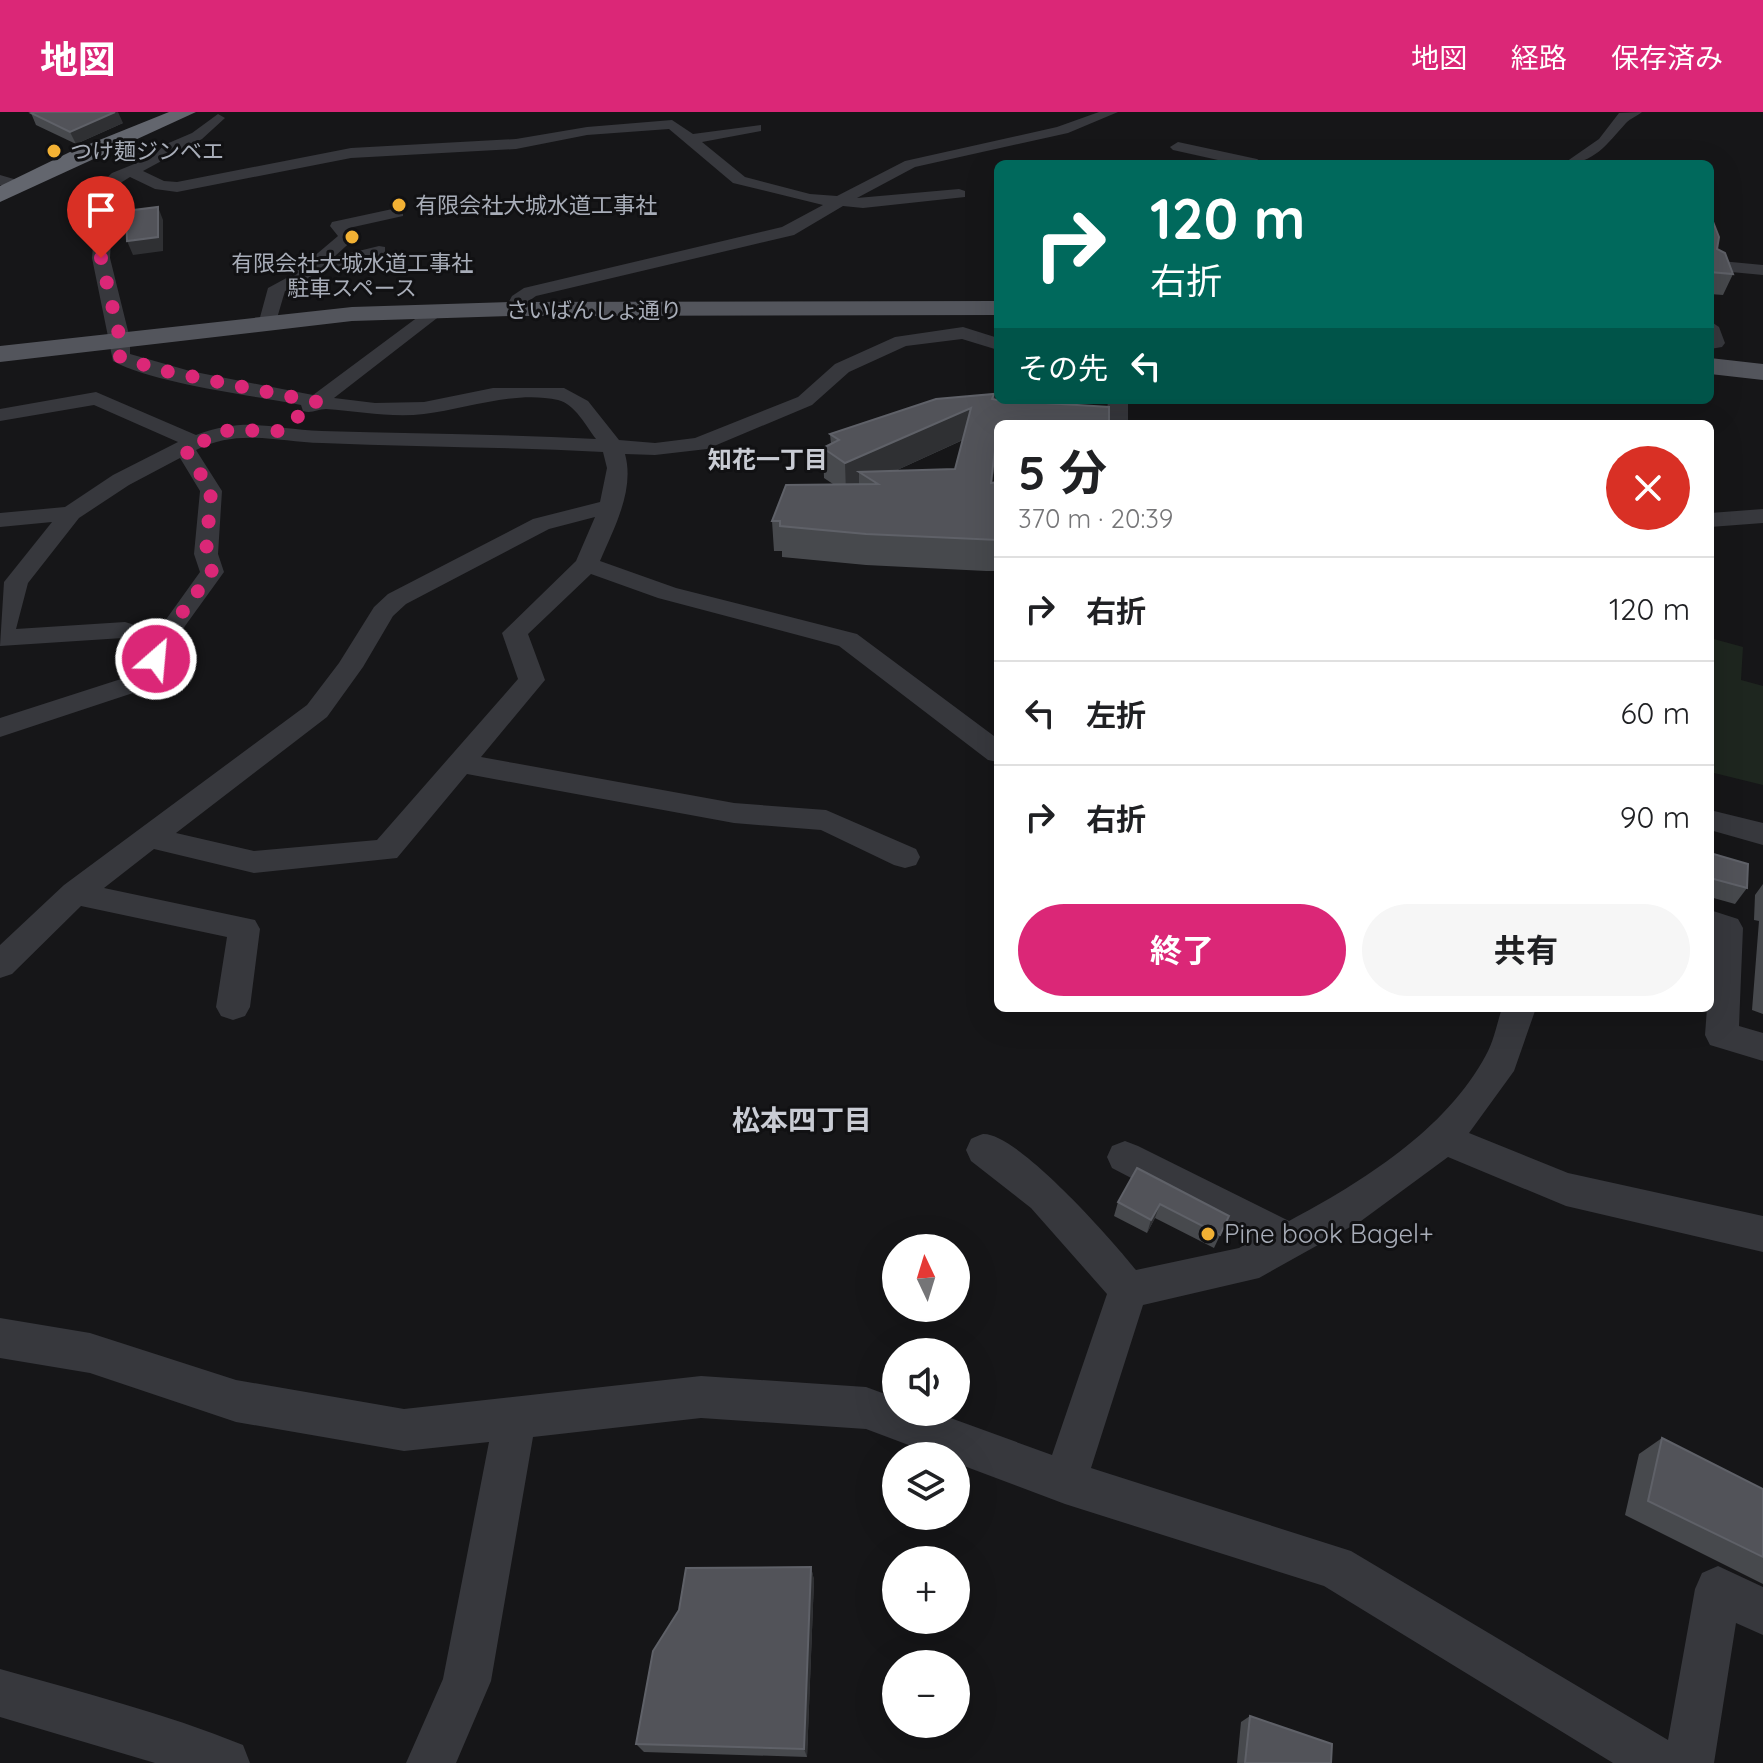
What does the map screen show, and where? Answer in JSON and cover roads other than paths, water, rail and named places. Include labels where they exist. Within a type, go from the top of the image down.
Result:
[{"type":"highway","points":[[6,187],[186,112]]},
{"type":"main road","name":"さいばんしょ通り","points":[[0,354],[268,321],[434,311],[994,308]]},
{"type":"main road","points":[[1714,366],[1763,372]]},
{"type":"street","points":[[514,309],[518,300],[530,292],[775,235],[817,219],[841,203],[875,172],[1071,129],[1111,112]]},
{"type":"street","points":[[1577,160],[1604,142],[1624,116],[1635,112]]},
{"type":"street","points":[[149,837],[254,862],[386,850],[532,680],[515,633],[587,564],[611,506],[618,468],[612,446],[581,405],[564,394],[493,394],[424,408],[375,409],[317,402],[131,363],[120,357],[120,339],[101,242],[106,186],[197,136],[225,116],[166,121]]},
{"type":"street","points":[[132,172],[147,181],[177,187],[351,153],[516,144],[587,131],[672,124],[698,118]]},
{"type":"street","points":[[672,124],[739,180],[809,199],[841,203],[959,194]]},
{"type":"street","points":[[691,139],[756,128]]},
{"type":"street","points":[[1178,147],[1238,160]]},
{"type":"street","points":[[268,321],[277,288],[298,279],[348,237],[338,226],[397,213]]},
{"type":"street","points":[[310,268],[379,251]]},
{"type":"street","points":[[1714,265],[1763,270]]},
{"type":"street","points":[[279,431],[434,311]]},
{"type":"street","points":[[163,643],[125,630],[1,632],[17,600],[8,582],[71,513],[121,480],[190,445],[229,430],[279,431],[318,437],[501,440],[655,449],[699,444],[805,401],[842,368],[902,341],[963,333],[994,343]]},
{"type":"street","points":[[0,415],[96,398],[190,445],[211,491],[206,554],[212,572],[163,643],[156,659],[130,685],[0,728]]},
{"type":"street","points":[[0,965],[75,893],[317,711],[350,667],[383,612],[397,599],[541,524],[611,506]]},
{"type":"street","points":[[0,520],[71,513]]},
{"type":"street","points":[[1714,520],[1763,516]]},
{"type":"street","points":[[587,564],[667,593],[848,640],[994,750]]},
{"type":"street","points":[[461,763],[734,813],[826,820],[905,857]]},
{"type":"street","points":[[1714,821],[1763,834]]},
{"type":"street","points":[[75,893],[244,929],[233,1007]]},
{"type":"street","points":[[1714,923],[1727,928],[1722,1035],[1763,1047]]},
{"type":"street","points":[[1128,1290],[1245,1265],[1348,1209],[1444,1139],[1502,1061],[1518,1012]]},
{"type":"street","points":[[1444,1139],[1566,1189],[1763,1234]]},
{"type":"street","points":[[984,1150],[1042,1191],[1096,1249],[1128,1290]]},
{"type":"street","points":[[1125,1157],[1292,1242]]},
{"type":"street","points":[[1065,1482],[1128,1290]]},
{"type":"street","points":[[0,1338],[90,1353],[236,1401],[404,1430],[701,1397],[866,1408],[1065,1482],[1335,1567],[1659,1763]]},
{"type":"street","points":[[431,1763],[467,1681],[515,1419]]},
{"type":"street","points":[[1689,1763],[1718,1589],[1763,1612]]},
{"type":"street","points":[[0,1693],[148,1736],[225,1763]]},
{"type":"place","name":"つけ麺ジンベエ","points":[[54,151]]},
{"type":"place","name":"有限会社大城水道工事社","points":[[399,205]]},
{"type":"place","name":"有限会社大城水道工事社 駐車スペース","points":[[352,237]]},
{"type":"place","name":"Pine book Bagel+","points":[[1208,1234]]},
{"type":"district","name":"知花一丁目","points":[[768,460]]},
{"type":"district","name":"松本四丁目","points":[[802,1120]]}]
